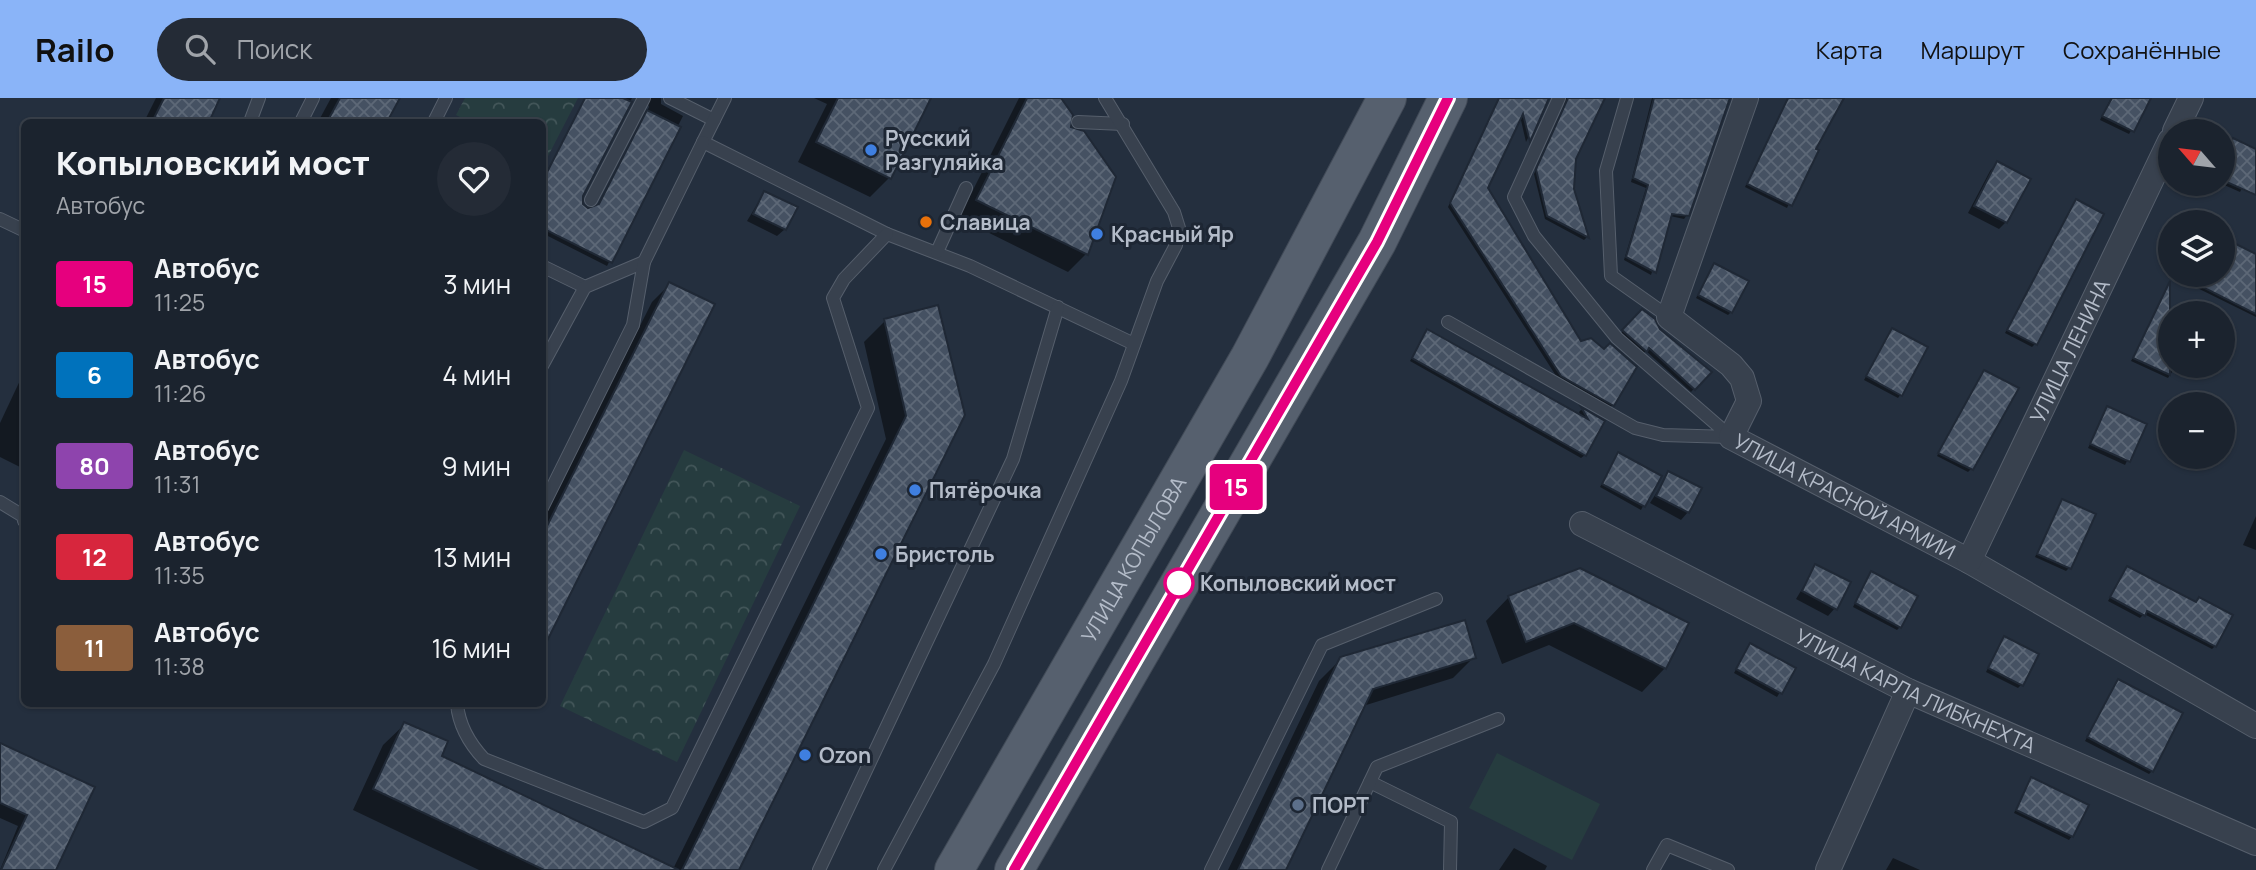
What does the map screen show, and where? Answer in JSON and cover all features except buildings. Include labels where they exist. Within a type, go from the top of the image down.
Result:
[{"type":"main road","name":"УЛИЦА КОПЫЛОВА","points":[[954,870],[1203,440],[1387,98]]},
{"type":"main road","points":[[1014,870],[1377,242],[1448,98]]},
{"type":"street","points":[[1669,317],[1746,98]]},
{"type":"street","points":[[2181,119],[2191,98]]},
{"type":"street","name":"УЛИЦА ЛЕНИНА","points":[[1969,561],[2158,166]]},
{"type":"street","name":"УЛИЦА КРАСНОЙ АРМИИ","points":[[1669,317],[1742,378],[1749,401],[1731,437],[1969,561]]},
{"type":"street","name":"УЛИЦА КАРЛА ЛИБКНЕХТА","points":[[1582,524],[1908,691],[2256,844]]},
{"type":"street","points":[[1969,561],[2256,726]]},
{"type":"street","points":[[1828,870],[1908,691]]},
{"type":"lane","points":[[251,119],[259,98]]},
{"type":"lane","points":[[302,119],[313,98]]},
{"type":"lane","points":[[436,119],[446,98]]},
{"type":"lane","points":[[591,200],[644,98]]},
{"type":"lane","points":[[670,98],[714,120]]},
{"type":"lane","points":[[546,500],[633,324],[645,262],[725,98]]},
{"type":"lane","points":[[884,870],[994,664],[1121,381],[1157,281],[1176,244],[1179,228],[1174,212],[1105,98]]},
{"type":"lane","points":[[1559,98],[1514,197],[1534,236],[1617,338],[1731,437]]},
{"type":"lane","points":[[1627,98],[1606,171],[1611,276],[1669,317]]},
{"type":"lane","points":[[1078,122],[1123,124]]},
{"type":"lane","points":[[703,142],[887,234],[937,252],[1134,344]]},
{"type":"lane","points":[[937,252],[967,188]]},
{"type":"lane","points":[[0,219],[21,229]]},
{"type":"lane","points":[[458,707],[463,729],[472,746],[484,759],[644,822],[672,808],[868,408],[833,298],[844,279],[887,234]]},
{"type":"lane","points":[[546,359],[585,287],[645,262]]},
{"type":"lane","points":[[546,267],[585,287]]},
{"type":"lane","points":[[819,870],[1013,459],[1058,307]]},
{"type":"lane","points":[[1448,322],[1635,428],[1663,435],[1731,437]]},
{"type":"lane","points":[[0,502],[21,515]]},
{"type":"lane","points":[[1211,870],[1322,645],[1436,599]]},
{"type":"lane","points":[[1328,870],[1377,767],[1498,719]]},
{"type":"lane","points":[[1370,782],[1451,822],[1450,870]]},
{"type":"lane","points":[[1653,870],[1667,845],[1728,870]]},
{"type":"green space","points":[[465,98],[578,98],[546,160],[546,119],[464,119],[456,115]]},
{"type":"green space","points":[[684,450],[800,506],[677,762],[560,706]]},
{"type":"green space","points":[[1497,753],[1600,804],[1572,860],[1469,808]]},
{"type":"bus line","name":"15","points":[[1014,870],[1377,242],[1448,98]]},
{"type":"place","name":"Русский Разгуляйка","points":[[871,150]]},
{"type":"place","name":"Славица","points":[[926,222]]},
{"type":"place","name":"Красный Яр","points":[[1097,234]]},
{"type":"place","name":"Пятёрочка","points":[[915,490]]},
{"type":"place","name":"Бристоль","points":[[881,554]]},
{"type":"place","name":"Копыловский мост","points":[[1179,583]]},
{"type":"place","name":"Ozon","points":[[805,755]]},
{"type":"place","name":"ПОРТ","points":[[1298,805]]}]
